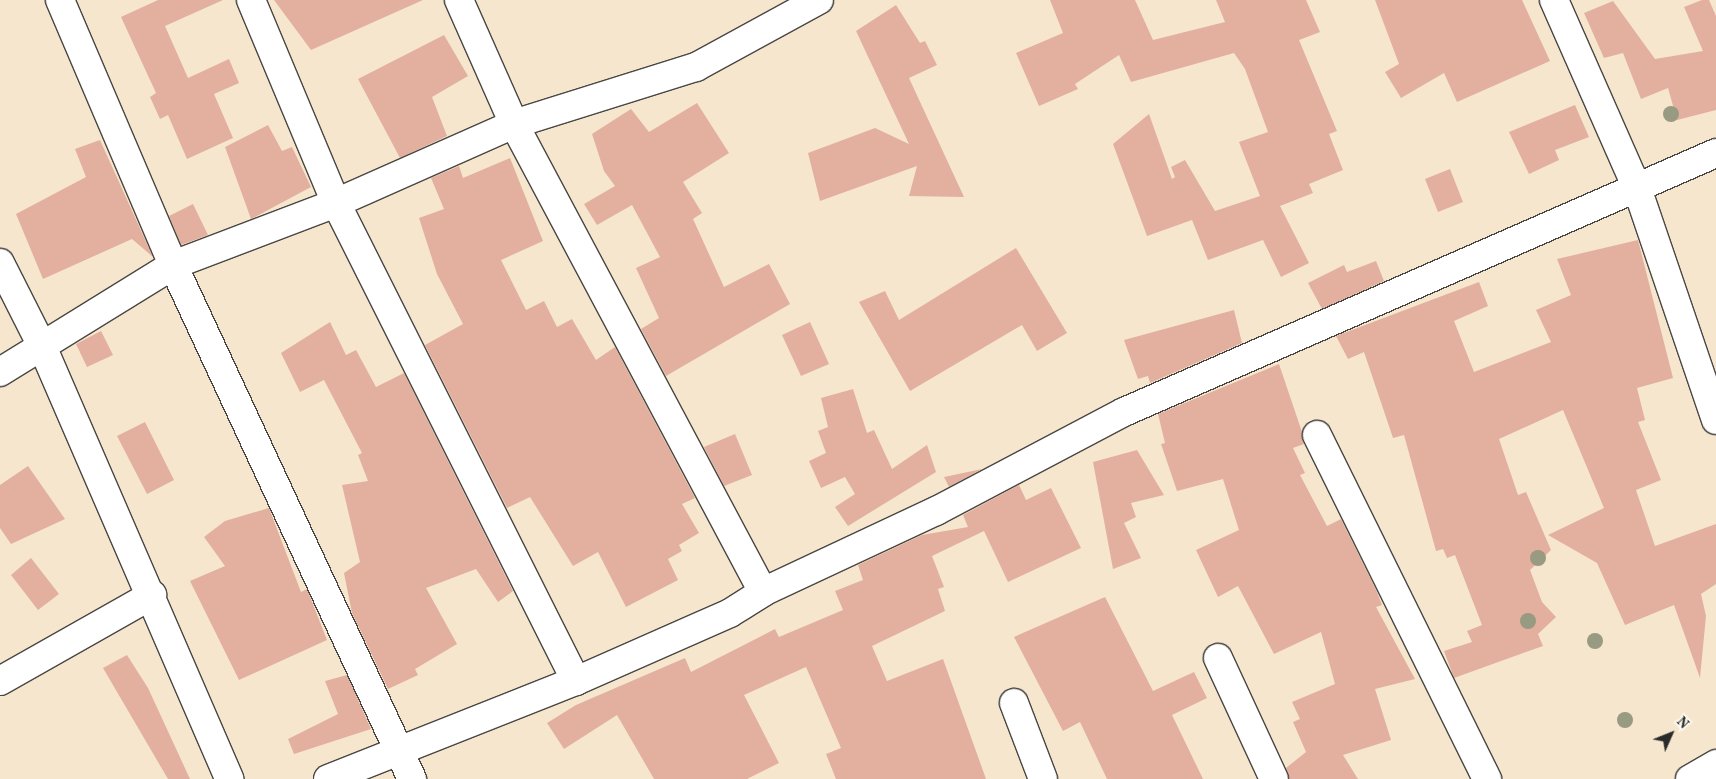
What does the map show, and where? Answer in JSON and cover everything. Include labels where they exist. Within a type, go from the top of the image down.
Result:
[{"type":"street","points":[[60,0],[174,265],[412,779]]},
{"type":"street","points":[[252,0],[336,204],[576,681]]},
{"type":"street","points":[[458,0],[514,124],[763,592]]},
{"type":"street","points":[[0,372],[174,265],[336,204],[514,124],[696,67],[819,0]]},
{"type":"street","points":[[1554,0],[1637,188],[1716,420]]},
{"type":"street","points":[[328,779],[397,750],[576,681],[730,613],[763,592],[936,511],[1124,412],[1716,153]]},
{"type":"street","points":[[0,263],[42,346],[152,595],[229,779]]},
{"type":"street","points":[[1317,434],[1487,779]]},
{"type":"street","points":[[0,681],[152,595]]},
{"type":"street","points":[[1218,658],[1274,779]]},
{"type":"street","points":[[1014,703],[1043,779]]},
{"type":"street","points":[[1690,779],[1716,764]]},
{"type":"building","points":[[158,0],[223,0],[165,26],[188,78],[229,59],[239,83],[214,94],[233,138],[187,159],[168,115],[160,119],[150,97],[156,93],[121,17]]},
{"type":"building","points":[[274,0],[423,0],[311,50]]},
{"type":"building","points":[[1050,0],[1135,0],[1153,40],[1225,22],[1216,0],[1306,0],[1320,32],[1299,40],[1337,131],[1329,134],[1343,170],[1309,184],[1313,193],[1280,206],[1309,263],[1281,277],[1263,240],[1208,260],[1192,220],[1147,236],[1113,144],[1149,114],[1172,179],[1175,177],[1171,167],[1185,160],[1215,211],[1260,196],[1239,142],[1268,132],[1245,69],[1234,53],[1131,82],[1119,55],[1075,84],[1078,89],[1039,106],[1016,53],[1063,33]]},
{"type":"building","points":[[1375,0],[1522,0],[1550,61],[1457,102],[1444,73],[1401,98],[1385,72],[1399,64]]},
{"type":"building","points":[[1702,0],[1709,0],[1716,16],[1716,110],[1677,120],[1668,88],[1641,99],[1623,53],[1604,58],[1584,13],[1613,1],[1655,59],[1703,51],[1684,7]]},
{"type":"building","points":[[896,5],[920,43],[925,41],[937,65],[909,78],[964,197],[909,196],[917,166],[820,201],[808,153],[875,128],[909,144],[856,31]]},
{"type":"building","points":[[444,35],[468,76],[432,97],[447,136],[400,158],[358,79]]},
{"type":"building","points":[[697,103],[729,153],[683,182],[702,213],[693,219],[724,287],[769,264],[790,304],[666,376],[641,329],[659,318],[636,268],[660,257],[632,205],[597,225],[584,204],[615,186],[604,171],[592,134],[631,109],[649,132]]},
{"type":"building","points":[[1575,105],[1589,137],[1555,150],[1559,160],[1529,174],[1509,132]]},
{"type":"building","points":[[268,125],[282,151],[292,147],[311,187],[251,219],[225,147]]},
{"type":"building","points":[[100,140],[153,257],[132,239],[43,279],[16,214],[86,177],[75,149]]},
{"type":"building","points":[[510,158],[543,241],[501,260],[526,310],[544,301],[557,327],[572,319],[596,360],[615,347],[695,498],[682,504],[699,533],[679,545],[682,551],[668,559],[678,580],[626,607],[598,552],[573,566],[530,497],[507,508],[425,345],[463,324],[437,274],[419,218],[444,209],[431,178],[459,166],[463,178]]},
{"type":"building","points":[[1450,169],[1463,202],[1438,212],[1425,179]]},
{"type":"building","points":[[193,204],[208,235],[181,245],[169,216]]},
{"type":"building","points":[[1638,240],[1673,378],[1637,388],[1645,420],[1638,422],[1661,480],[1636,490],[1655,546],[1716,524],[1716,584],[1701,594],[1706,616],[1700,678],[1674,605],[1625,625],[1597,563],[1548,535],[1604,508],[1563,410],[1499,439],[1518,495],[1526,492],[1551,550],[1530,570],[1542,602],[1556,617],[1538,634],[1543,646],[1454,678],[1444,651],[1472,642],[1467,631],[1482,625],[1455,555],[1447,558],[1443,549],[1436,551],[1404,435],[1393,438],[1364,352],[1348,359],[1336,336],[1479,282],[1488,306],[1454,321],[1474,372],[1551,342],[1536,310],[1571,295],[1557,259]]},
{"type":"building","points":[[1016,248],[1067,333],[1037,351],[1022,325],[910,391],[859,302],[885,291],[899,320]]},
{"type":"building","points":[[1376,261],[1384,281],[1322,309],[1308,283],[1344,265],[1347,272]]},
{"type":"building","points":[[1234,310],[1242,343],[1150,383],[1148,376],[1138,379],[1124,340]]},
{"type":"building","points":[[330,322],[346,355],[356,350],[376,387],[404,373],[513,591],[498,602],[476,569],[426,588],[457,644],[415,669],[418,675],[388,689],[352,613],[344,573],[360,562],[342,485],[368,481],[358,455],[362,453],[324,380],[300,392],[281,353]]},
{"type":"building","points":[[810,322],[829,364],[801,376],[782,335]]},
{"type":"building","points":[[101,331],[113,355],[87,367],[76,344]]},
{"type":"building","points":[[1279,364],[1302,432],[1304,444],[1293,448],[1305,473],[1300,475],[1327,526],[1341,519],[1377,592],[1382,605],[1376,607],[1415,679],[1375,689],[1391,740],[1343,755],[1358,779],[1289,779],[1286,768],[1306,752],[1293,722],[1300,719],[1292,702],[1335,684],[1321,632],[1274,654],[1238,586],[1218,597],[1196,550],[1239,530],[1223,479],[1177,491],[1161,444],[1165,443],[1158,414]]},
{"type":"building","points":[[853,389],[867,433],[874,430],[892,469],[927,445],[936,472],[848,526],[835,507],[855,494],[845,477],[821,488],[809,461],[826,453],[818,431],[828,427],[821,398]]},
{"type":"building","points":[[145,422],[174,480],[147,494],[117,436]]},
{"type":"building","points":[[735,434],[752,475],[724,486],[704,447]]},
{"type":"building","points":[[1137,450],[1164,495],[1131,503],[1136,517],[1124,523],[1141,558],[1113,569],[1093,462]]},
{"type":"building","points":[[28,466],[65,519],[11,544],[0,528],[0,485]]},
{"type":"building","points":[[982,469],[949,487],[944,477]]},
{"type":"building","points":[[1019,485],[1026,500],[1051,488],[1081,548],[1008,582],[984,531],[932,556],[944,587],[938,589],[945,611],[872,646],[887,681],[943,659],[986,779],[836,779],[826,754],[841,748],[806,667],[744,695],[779,763],[747,779],[654,779],[617,715],[564,749],[547,723],[576,705],[685,658],[691,672],[775,629],[779,637],[843,610],[835,591],[863,580],[858,565],[922,535],[968,527],[963,515]]},
{"type":"building","points":[[269,508],[301,592],[307,589],[327,640],[239,680],[190,581],[225,566],[204,537],[225,521]]},
{"type":"building","points":[[31,558],[59,594],[38,610],[11,575]]},
{"type":"building","points":[[1105,597],[1153,691],[1194,672],[1207,698],[1172,715],[1203,779],[1107,779],[1080,722],[1063,731],[1014,637]]},
{"type":"building","points":[[127,655],[148,688],[190,779],[168,779],[103,668]]},
{"type":"building","points":[[347,675],[371,729],[294,754],[288,739],[338,714],[325,681]]}]
